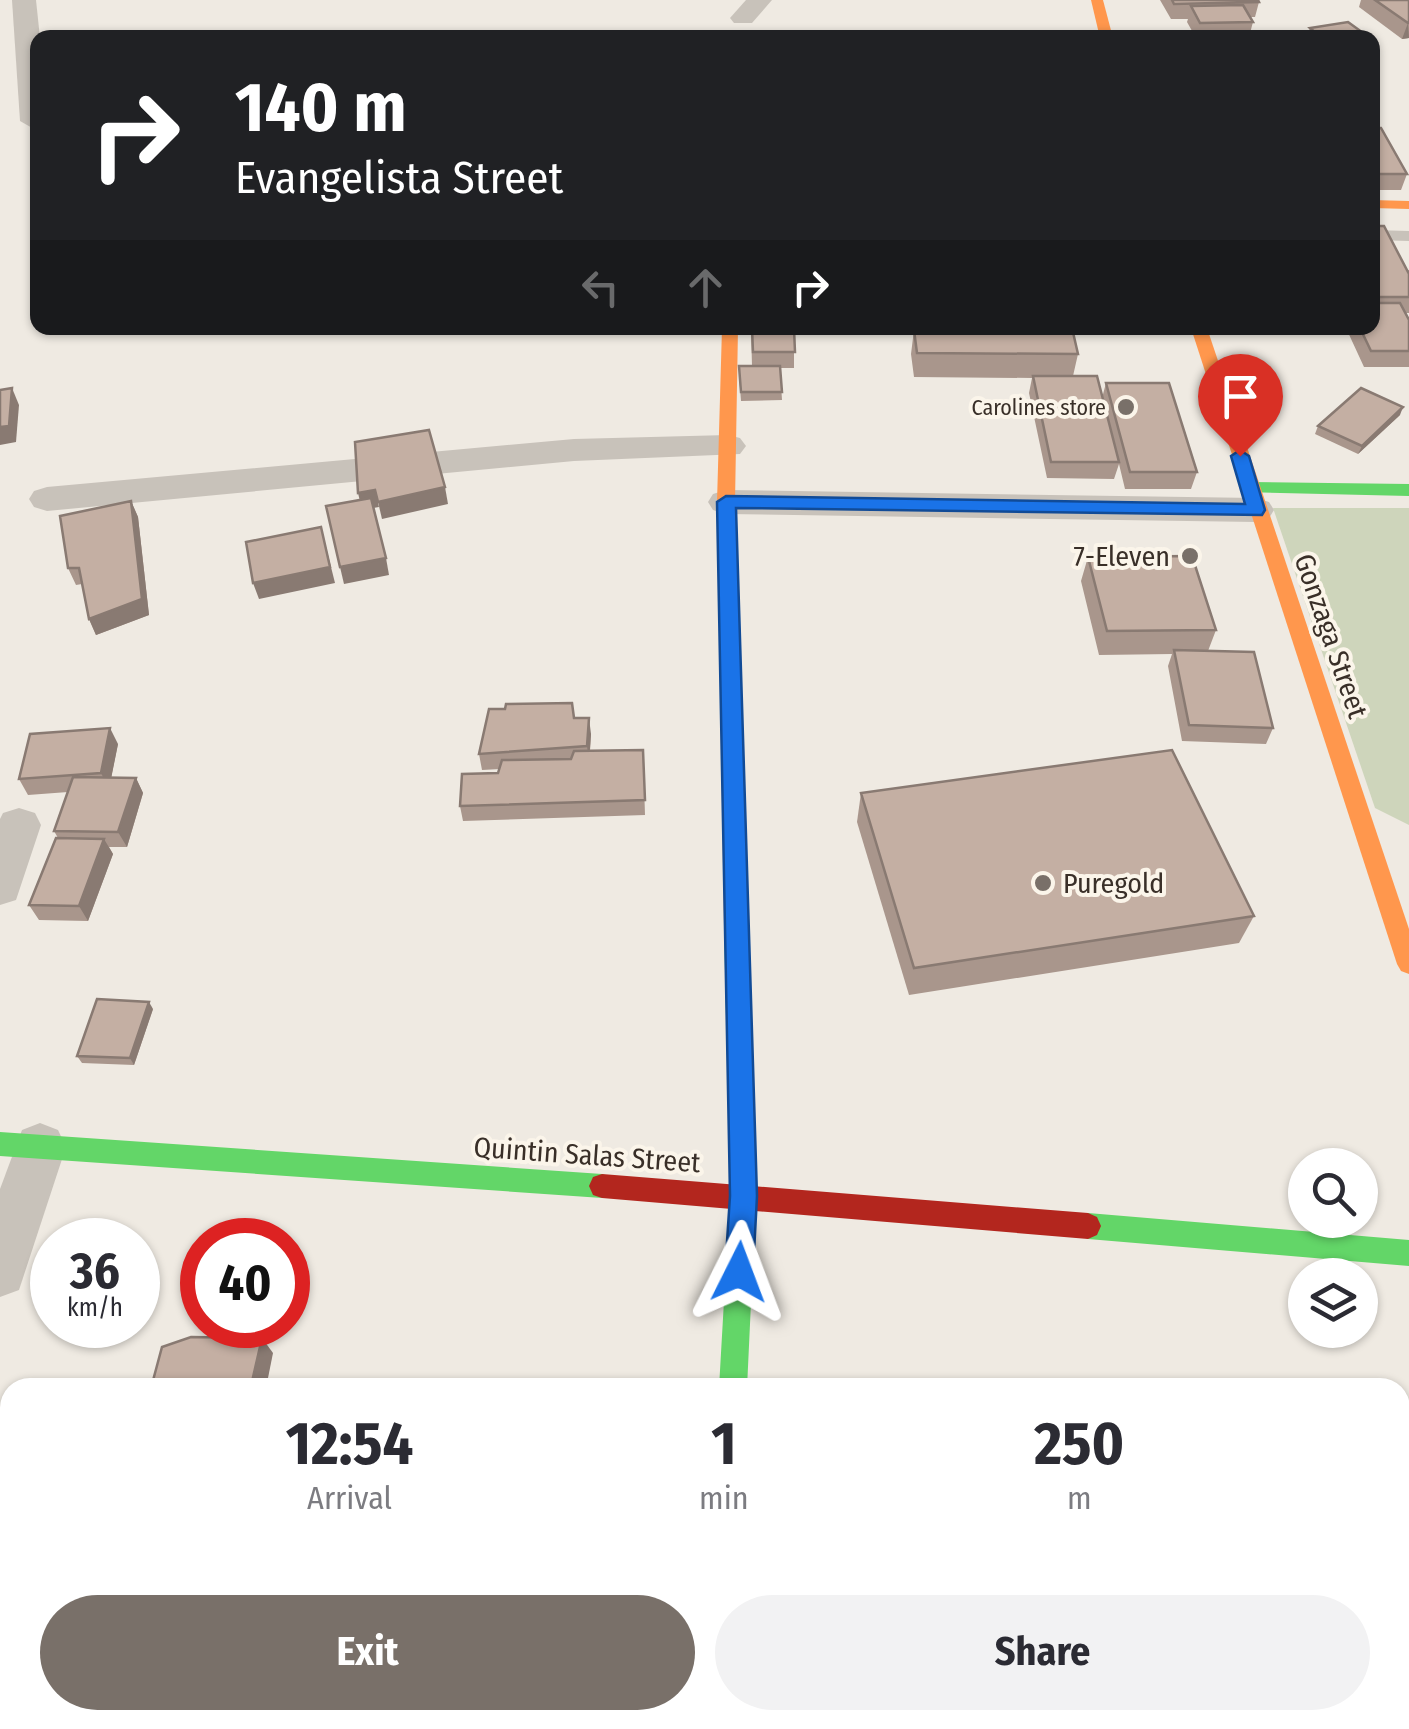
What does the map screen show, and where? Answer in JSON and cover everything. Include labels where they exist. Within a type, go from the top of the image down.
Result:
[{"type":"main road","points":[[1097,0],[1105,30]]},
{"type":"main road","points":[[1380,204],[1409,205]]},
{"type":"main road","points":[[730,335],[726,502],[743,1196],[734,1378]]},
{"type":"main road","name":"Gonzaga Street","points":[[1201,335],[1409,964]]},
{"type":"main road","points":[[1253,499],[1409,490]]},
{"type":"main road","name":"Quintin Salas Street","points":[[20,1145],[743,1196],[1409,1253]]},
{"type":"street","points":[[24,0],[30,73]]},
{"type":"street","points":[[46,499],[574,450],[728,446]]},
{"type":"street","points":[[726,502],[1253,499]]},
{"type":"street","points":[[0,886],[18,825]]},
{"type":"street","points":[[0,1271],[20,1145]]},
{"type":"lane","points":[[1380,235],[1409,236]]},
{"type":"green space","points":[[1273,508],[1409,508],[1409,825],[1375,808]]},
{"type":"building","points":[[1172,0],[1258,0],[1259,2],[1174,4]]},
{"type":"building","points":[[1375,0],[1409,0],[1409,23],[1408,23]]},
{"type":"building","points":[[1243,5],[1253,22],[1200,23],[1191,6]]},
{"type":"building","points":[[1348,22],[1359,30],[1312,30],[1310,28]]},
{"type":"building","points":[[1380,128],[1381,128],[1407,174],[1380,174]]},
{"type":"building","points":[[1380,226],[1384,226],[1409,274],[1409,297],[1380,297]]},
{"type":"building","points":[[1380,303],[1400,303],[1409,320],[1409,351],[1371,351],[1363,335],[1380,335]]},
{"type":"building","points":[[752,335],[794,335],[795,352],[753,352]]},
{"type":"building","points":[[915,335],[1074,335],[1078,354],[917,353]]},
{"type":"building","points":[[739,366],[780,366],[782,392],[741,392]]},
{"type":"building","points":[[1033,376],[1097,376],[1119,462],[1051,462]]},
{"type":"building","points":[[1106,383],[1169,383],[1197,472],[1130,472]]},
{"type":"building","points":[[12,388],[9,426],[0,427],[0,390]]},
{"type":"building","points":[[1361,388],[1403,407],[1362,446],[1318,426]]},
{"type":"building","points":[[429,430],[445,487],[378,502],[375,490],[358,493],[355,442]]},
{"type":"building","points":[[371,498],[386,558],[340,567],[326,506]]},
{"type":"building","points":[[131,501],[142,599],[89,619],[79,568],[68,568],[60,516]]},
{"type":"building","points":[[321,527],[330,567],[253,583],[246,542]]},
{"type":"building","points":[[1192,556],[1216,630],[1107,631],[1088,557]]},
{"type":"building","points":[[1174,650],[1254,652],[1273,728],[1189,725]]},
{"type":"building","points":[[572,703],[574,718],[589,718],[587,746],[479,754],[489,709],[505,709],[506,704]]},
{"type":"building","points":[[110,728],[101,773],[19,779],[30,734]]},
{"type":"building","points":[[643,750],[645,800],[460,806],[462,774],[498,773],[502,760],[571,759],[574,751]]},
{"type":"building","name":"Puregold","points":[[1172,750],[1254,916],[914,968],[861,793]]},
{"type":"building","points":[[73,777],[136,778],[118,832],[54,831]]},
{"type":"building","points":[[56,838],[104,839],[79,906],[29,905]]},
{"type":"building","points":[[97,999],[149,1002],[130,1058],[77,1056]]},
{"type":"building","points":[[180,1341],[180,1348],[260,1348],[253,1378],[154,1378],[162,1347]]},
{"type":"traffic: fast","points":[[1250,488],[1409,490]]},
{"type":"traffic: fast","points":[[734,1378],[743,1196],[736,925]]},
{"type":"traffic: fast","points":[[0,1144],[602,1186]]},
{"type":"traffic: fast","points":[[1088,1226],[1409,1253]]},
{"type":"traffic: slow","points":[[1097,0],[1105,30]]},
{"type":"traffic: slow","points":[[1380,204],[1409,205]]},
{"type":"traffic: slow","points":[[730,335],[726,502],[736,925]]},
{"type":"traffic: slow","points":[[1201,335],[1409,964]]},
{"type":"traffic: jam","points":[[602,1186],[1088,1226]]},
{"type":"place","name":"Carolines store","points":[[1126,407]]},
{"type":"place","name":"7-Eleven","points":[[1190,556]]},
{"type":"place","name":"Puregold","points":[[1043,883]]},
{"type":"route","points":[[739,1272],[743,1196],[726,502],[1256,510],[1240,456]]}]
